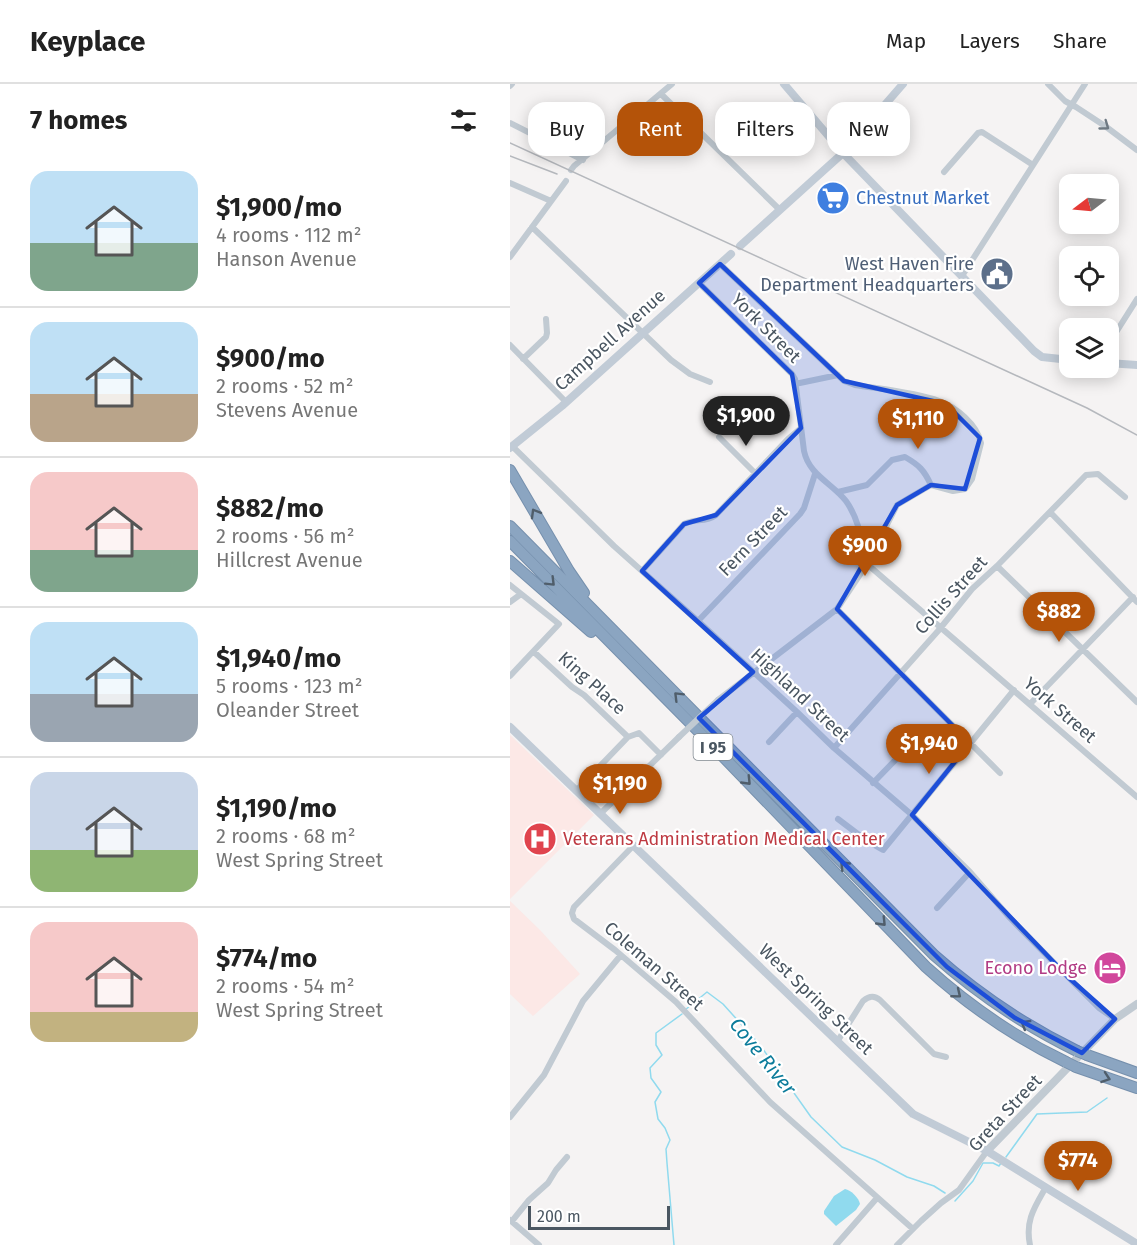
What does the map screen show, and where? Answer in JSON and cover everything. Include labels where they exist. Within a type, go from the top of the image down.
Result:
[{"type":"highway","points":[[510,470],[582,591],[644,661]]},
{"type":"highway","name":"I 95","points":[[510,526],[947,967],[973,989],[1030,1027],[1082,1053],[1137,1073]]},
{"type":"highway","name":"I 95","points":[[510,540],[926,967],[952,990],[993,1020],[1066,1062],[1137,1088]]},
{"type":"highway","points":[[510,561],[671,704]]},
{"type":"highway","points":[[1082,1053],[1137,1065]]},
{"type":"main road","points":[[784,84],[827,134]]},
{"type":"main road","points":[[887,102],[903,84]]},
{"type":"main road","points":[[740,246],[840,156]]},
{"type":"main road","points":[[846,156],[1038,354],[1059,359]]},
{"type":"main road","name":"Campbell Avenue","points":[[511,447],[566,402],[730,254]]},
{"type":"main road","points":[[1119,364],[1137,365]]},
{"type":"main road","name":"West Spring Street","points":[[510,727],[918,1118],[987,1151],[1137,1244]]},
{"type":"street","points":[[571,170],[672,84]]},
{"type":"street","points":[[1048,84],[1065,101],[1105,126],[1137,150]]},
{"type":"street","points":[[962,276],[1085,84]]},
{"type":"street","points":[[661,94],[780,210]]},
{"type":"street","points":[[510,123],[583,160]]},
{"type":"street","points":[[944,172],[978,133],[982,132],[1033,165]]},
{"type":"street","points":[[510,257],[566,181]]},
{"type":"street","points":[[510,183],[551,201]]},
{"type":"street","points":[[532,227],[671,360],[690,374],[710,382]]},
{"type":"street","points":[[600,814],[718,700],[837,609],[867,564],[897,505],[931,485],[953,491],[965,489],[972,479],[980,447],[980,438],[973,427],[953,408],[938,400],[844,381],[720,264]]},
{"type":"street","name":"York Street","points":[[699,283],[794,376],[807,462],[815,474],[838,492],[855,516],[867,564],[1137,797]]},
{"type":"street","points":[[1119,328],[1137,299]]},
{"type":"street","points":[[523,359],[546,337],[546,319]]},
{"type":"street","points":[[510,345],[566,402]]},
{"type":"street","points":[[795,384],[838,375]]},
{"type":"street","points":[[642,571],[684,524],[714,517],[801,428]]},
{"type":"street","points":[[719,437],[755,473]]},
{"type":"street","name":"Highland Street","points":[[511,447],[614,546],[834,748],[912,815],[970,872],[1010,918],[1069,978],[1099,1008],[1114,1019]]},
{"type":"street","points":[[838,492],[867,485],[892,460],[905,457],[925,471],[931,485]]},
{"type":"street","name":"Fern Street","points":[[698,621],[800,514],[815,474]]},
{"type":"street","name":"Collis Street","points":[[834,748],[972,589],[1086,475],[1098,474],[1125,497]]},
{"type":"street","points":[[1030,705],[1082,649],[1135,599],[1050,512]]},
{"type":"street","points":[[997,566],[1137,702]]},
{"type":"street","points":[[510,585],[559,624],[510,676]]},
{"type":"street","points":[[510,602],[521,594]]},
{"type":"street","points":[[837,609],[1000,774]]},
{"type":"street","name":"King Place","points":[[534,652],[572,687],[584,694],[628,737]]},
{"type":"street","points":[[838,819],[883,850],[1014,690]]},
{"type":"street","points":[[769,742],[797,712]]},
{"type":"street","points":[[576,791],[628,737],[639,733],[661,755]]},
{"type":"street","points":[[873,783],[905,750]]},
{"type":"street","name":"Coleman Street","points":[[633,846],[574,907],[572,913],[576,921],[621,955],[685,1011],[772,1104],[913,1229]]},
{"type":"street","points":[[937,909],[970,872]]},
{"type":"street","points":[[510,1118],[544,1075],[583,1001],[621,955]]},
{"type":"street","points":[[837,1042],[863,1001],[873,996],[880,1000],[934,1054],[946,1057]]},
{"type":"street","name":"Greta Street","points":[[897,1245],[958,1190],[987,1151],[1114,1019],[1137,1004]]},
{"type":"street","points":[[539,1245],[511,1220],[548,1183],[567,1157]]},
{"type":"street","points":[[1030,1245],[1028,1231],[1030,1217],[1046,1187]]},
{"type":"street","points":[[836,1245],[878,1198]]},
{"type":"highlighted area","points":[[720,264],[844,381],[946,404],[980,438],[965,489],[931,485],[897,505],[837,609],[970,743],[912,815],[1069,978],[1115,1019],[1082,1053],[1015,1018],[947,967],[699,718],[753,672],[642,571],[684,524],[716,515],[801,428],[792,374],[699,283]]},
{"type":"shaded area","name":"Veterans Administration Medical Center","points":[[510,735],[594,815],[510,899]]},
{"type":"shaded area","points":[[510,901],[580,974],[533,1016],[510,994]]},
{"type":"water","points":[[845,1189],[858,1199],[860,1204],[836,1226],[824,1214],[824,1211],[834,1196]]},
{"type":"waterway","name":"Cove River","points":[[685,1010],[707,992],[723,1004],[760,1045],[811,1117],[842,1147],[875,1160],[907,1177],[934,1186],[945,1193]]},
{"type":"waterway","name":"Cove River","points":[[674,1245],[666,1149],[670,1140],[658,1119],[655,1102],[661,1092],[651,1078],[650,1068],[662,1055],[656,1045],[656,1033],[682,1014]]},
{"type":"waterway","name":"Cove River","points":[[1006,1157],[1037,1114],[1087,1112],[1107,1098]]},
{"type":"waterway","name":"Cove River","points":[[955,1201],[973,1181],[983,1163],[993,1163],[999,1166],[1001,1163]]},
{"type":"railway","points":[[510,143],[1087,408],[1137,435]]},
{"type":"railway","points":[[510,156],[557,174]]},
{"type":"place","name":"Chestnut Market","points":[[833,198]]},
{"type":"place","name":"West Haven Fire Department Headquarters","points":[[997,274]]},
{"type":"place","name":"Veterans Administration Medical Center","points":[[540,839]]},
{"type":"place","name":"Econo Lodge","points":[[1110,968]]}]
